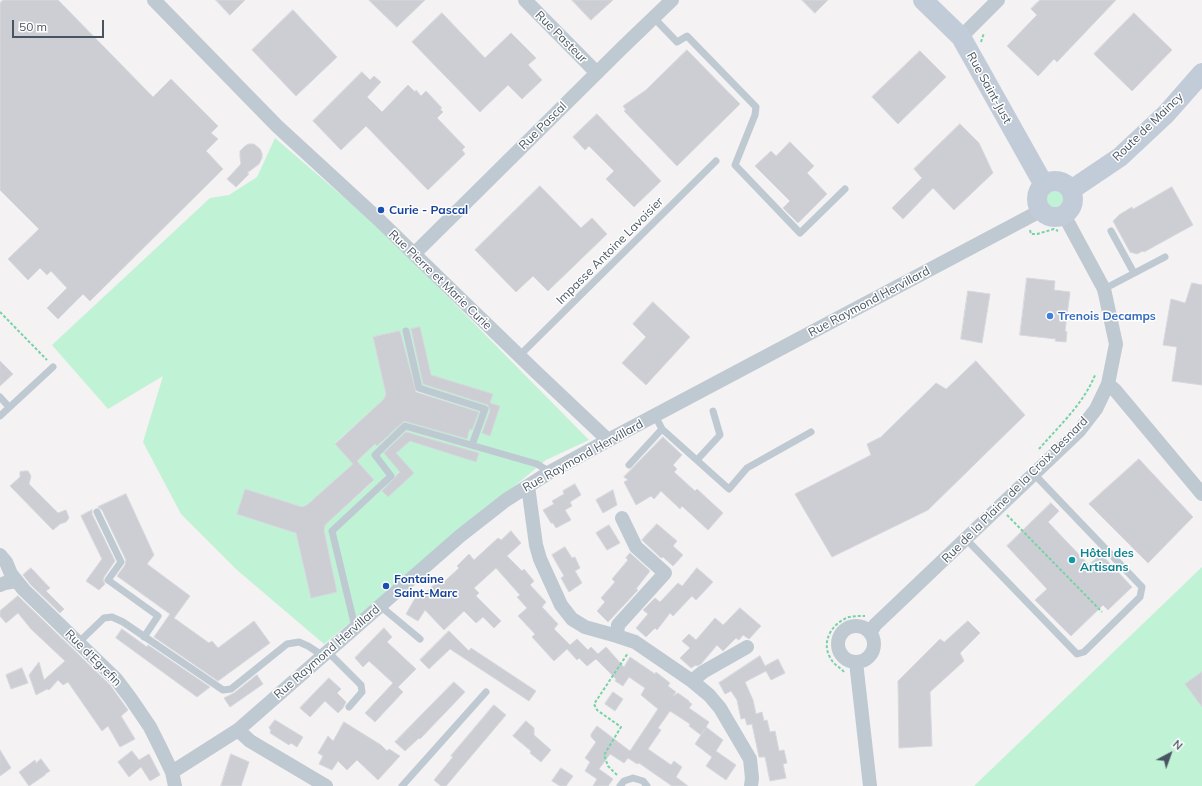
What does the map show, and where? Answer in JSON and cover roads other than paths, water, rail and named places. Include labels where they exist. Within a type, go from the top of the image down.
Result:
[{"type":"street","name":"Rue Pierre et Marie Curie","points":[[154,0],[277,126],[376,217],[519,356],[539,369],[564,392],[586,413],[608,440]]},
{"type":"street","name":"Rue Pasteur","points":[[525,0],[597,73]]},
{"type":"street","name":"Rue Pascal","points":[[414,254],[622,47],[672,0]]},
{"type":"street","name":"Rue Saint-Just","points":[[923,0],[961,37],[1044,185]]},
{"type":"street","points":[[961,37],[998,0]]},
{"type":"street","name":"Route de Maincy","points":[[1071,190],[1120,157],[1166,114],[1202,73]]},
{"type":"street","points":[[1059,181],[1068,186],[1071,190],[1073,202],[1062,223],[1057,217],[1052,216],[1042,210],[1038,200],[1040,190],[1048,182],[1059,181]]},
{"type":"street","name":"Rue Raymond Hervillard","points":[[172,772],[238,730],[379,605],[460,536],[506,500],[550,472],[608,440],[1042,210]]},
{"type":"street","name":"Rue de la Plaine de la Croix Besnard","points":[[870,633],[1079,431],[1096,409],[1108,384],[1116,344],[1104,289],[1062,223]]},
{"type":"street","points":[[1108,384],[1116,390],[1202,494]]},
{"type":"street","points":[[528,486],[540,559],[561,605],[572,619],[586,627],[635,642],[709,694],[720,708],[750,758],[752,778],[751,786]]},
{"type":"street","points":[[617,636],[618,625],[665,573],[636,547],[622,518]]},
{"type":"street","name":"Rue d'Egrefin","points":[[0,555],[6,562],[16,581],[24,590],[116,679],[150,726],[172,772],[175,786]]},
{"type":"street","points":[[0,585],[16,581]]},
{"type":"street","points":[[859,627],[870,633],[874,639],[874,646],[868,658],[863,661],[856,662],[844,658],[838,646],[839,640],[846,629],[859,627]]},
{"type":"street","points":[[692,681],[703,672],[747,648]]},
{"type":"street","points":[[856,662],[870,786]]},
{"type":"street","points":[[238,730],[250,742],[326,786]]},
{"type":"lane","points":[[654,18],[677,42],[687,36],[756,107],[755,115],[735,165],[800,233],[845,189]]},
{"type":"lane","name":"Impasse Antoine Lavoisier","points":[[519,356],[716,161]]},
{"type":"lane","points":[[1111,231],[1134,273]]},
{"type":"lane","points":[[1104,289],[1165,257]]},
{"type":"lane","points":[[406,331],[419,388],[484,409],[472,445]]},
{"type":"lane","points":[[0,416],[53,367]]},
{"type":"lane","points":[[0,397],[9,407]]},
{"type":"lane","points":[[696,460],[720,435],[713,411]]},
{"type":"lane","points":[[655,416],[662,429],[729,489],[747,468],[811,432]]},
{"type":"lane","points":[[355,627],[332,531],[391,476],[375,455],[405,426],[537,464],[550,472]]},
{"type":"lane","points":[[628,465],[662,429]]},
{"type":"lane","points":[[966,539],[1077,654],[1084,652],[1140,597],[1142,587],[1034,474]]},
{"type":"lane","points":[[97,512],[121,562],[108,580],[158,616],[144,636]]},
{"type":"lane","points":[[379,605],[420,639]]},
{"type":"lane","points":[[78,643],[104,618],[112,617],[144,636],[223,690],[231,689],[287,644],[299,642],[325,653],[361,685],[362,692],[349,707]]},
{"type":"lane","points":[[402,786],[486,692]]},
{"type":"lane","points":[[622,784],[633,778],[639,779],[647,786]]},
{"type":"place","name":"Curie - Pascal","points":[[381,210]]},
{"type":"place","name":"Trenois Decamps","points":[[1050,316]]},
{"type":"place","name":"Hôtel des Artisans","points":[[1072,560]]},
{"type":"place","name":"Fontaine Saint-Marc","points":[[386,586]]}]
